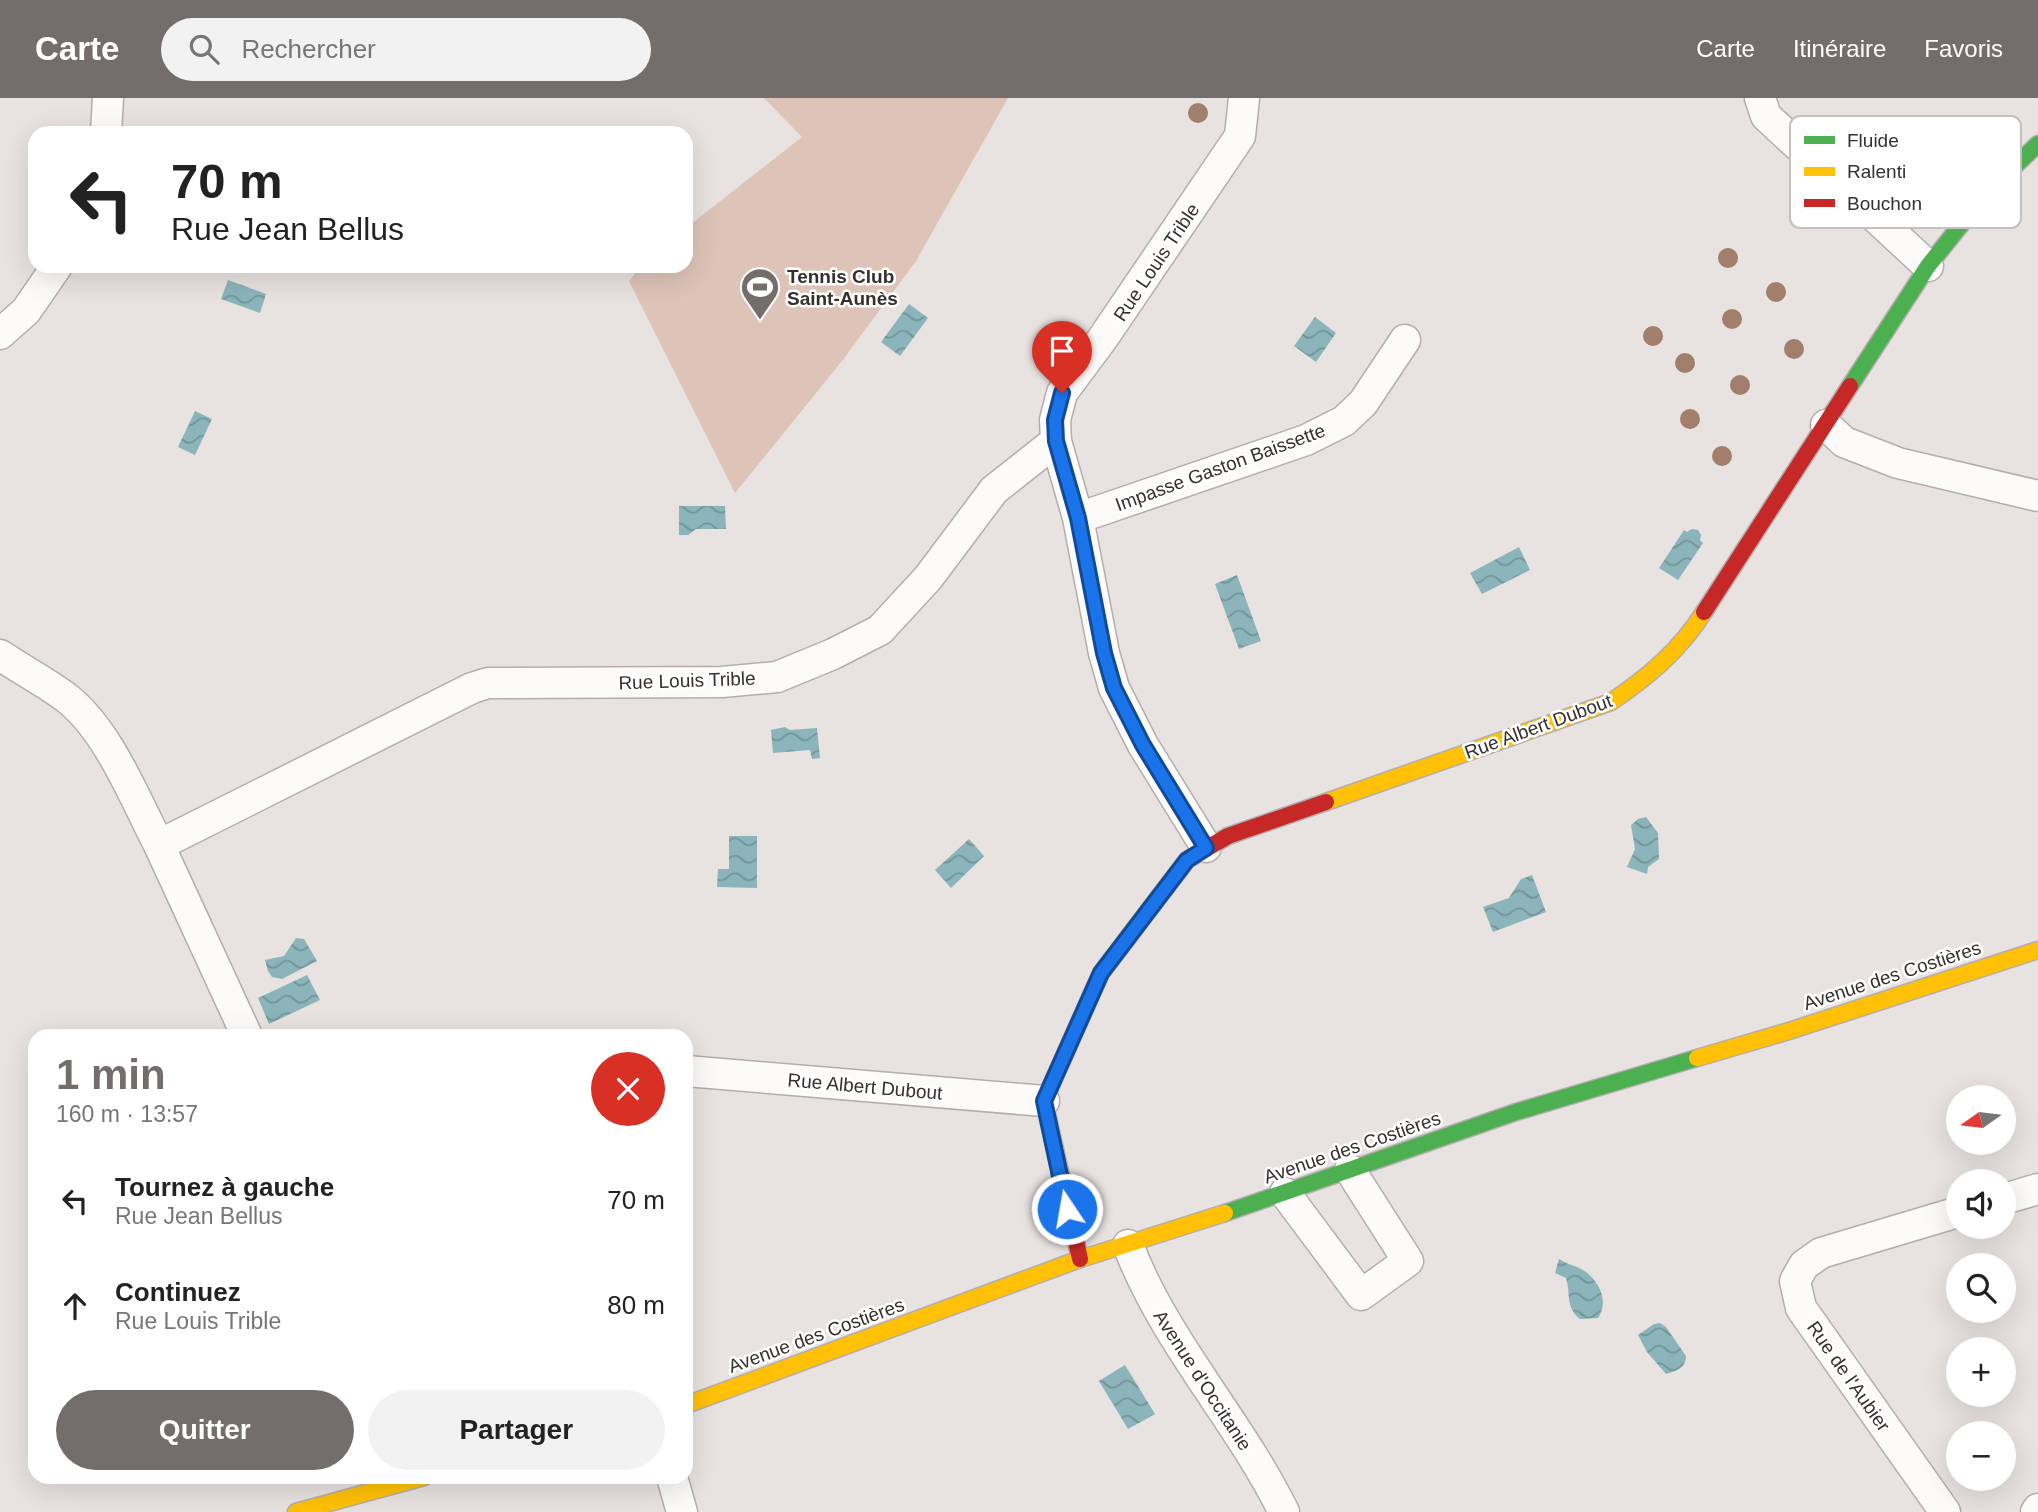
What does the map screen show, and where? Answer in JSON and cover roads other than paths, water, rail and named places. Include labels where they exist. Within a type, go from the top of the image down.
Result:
[{"type":"street","points":[[106,126],[108,98]]},
{"type":"street","name":"Rue Louis Trible","points":[[159,845],[472,688],[488,683],[723,682],[777,677],[833,654],[880,629],[928,578],[995,490],[1056,441],[1055,420],[1062,393],[1103,338],[1240,136],[1244,98]]},
{"type":"street","points":[[1760,98],[1766,116],[1790,138]]},
{"type":"street","name":"Rue Albert Dubout","points":[[2021,160],[2038,144]]},
{"type":"street","points":[[1887,228],[1928,266]]},
{"type":"street","name":"Rue Albert Dubout","points":[[693,1072],[1044,1101],[1101,973],[1187,860],[1228,836],[1611,702],[1645,679],[1688,636],[1928,266],[1958,228]]},
{"type":"street","points":[[0,334],[26,311],[52,273]]},
{"type":"street","name":"Impasse Gaston Baissette","points":[[1078,518],[1306,440],[1344,421],[1363,403],[1405,340]]},
{"type":"street","points":[[1826,425],[1844,442],[1898,463],[2038,496]]},
{"type":"street","points":[[1056,441],[1078,518],[1104,653],[1114,688],[1143,745],[1206,848]]},
{"type":"street","points":[[0,655],[68,699],[80,711],[112,756],[159,845],[244,1029]]},
{"type":"street","name":"Avenue des Costières","points":[[693,1402],[1080,1259],[1285,1193],[1516,1112],[1750,1043],[2038,950]]},
{"type":"street","points":[[1044,1101],[1080,1259]]},
{"type":"street","points":[[1285,1193],[1361,1295],[1408,1261],[1350,1170]]},
{"type":"street","points":[[2016,1195],[2038,1189]]},
{"type":"street","name":"Rue de l'Aubier","points":[[1945,1512],[1801,1308],[1795,1281],[1804,1265],[1821,1253],[1946,1217]]},
{"type":"street","name":"Avenue d'Occitanie","points":[[1128,1245],[1161,1318],[1268,1480],[1283,1512]]},
{"type":"street","points":[[296,1512],[398,1484]]},
{"type":"street","points":[[674,1484],[682,1512]]},
{"type":"water","points":[[228,280],[266,294],[260,313],[221,299]]},
{"type":"water","points":[[909,304],[928,318],[900,356],[881,342]]},
{"type":"water","points":[[1315,317],[1336,333],[1316,362],[1294,346]]},
{"type":"water","points":[[195,411],[212,419],[195,455],[178,447]]},
{"type":"water","points":[[679,506],[725,506],[726,529],[696,529],[688,535],[679,535]]},
{"type":"water","points":[[1684,530],[1687,532],[1698,530],[1703,543],[1678,580],[1659,568]]},
{"type":"water","points":[[1519,547],[1530,570],[1482,594],[1470,573]]},
{"type":"water","points":[[1237,575],[1261,641],[1239,649],[1215,584]]},
{"type":"water","points":[[785,727],[790,730],[817,728],[820,758],[812,759],[810,750],[773,753],[771,730]]},
{"type":"water","points":[[1646,817],[1658,833],[1659,859],[1648,867],[1647,874],[1627,867],[1635,849],[1631,825]]},
{"type":"water","points":[[729,836],[757,836],[757,888],[717,887],[718,869],[729,869]]},
{"type":"water","points":[[969,839],[984,856],[951,888],[935,870]]},
{"type":"water","points":[[1532,875],[1546,912],[1493,932],[1483,907],[1509,898],[1521,879]]},
{"type":"water","points":[[296,938],[304,939],[317,961],[282,979],[272,977],[265,960],[284,956]]},
{"type":"water","points":[[307,975],[320,1000],[269,1024],[258,998]]},
{"type":"water","points":[[1559,1259],[1583,1270],[1599,1287],[1603,1306],[1598,1318],[1580,1319],[1572,1310],[1566,1278],[1555,1273]]},
{"type":"water","points":[[1660,1323],[1666,1327],[1686,1356],[1682,1366],[1666,1374],[1647,1352],[1638,1335]]},
{"type":"water","points":[[1125,1365],[1155,1414],[1128,1429],[1099,1381]]},
{"type":"place","name":"Tennis Club Saint-Aunès","points":[[760,321]]}]
